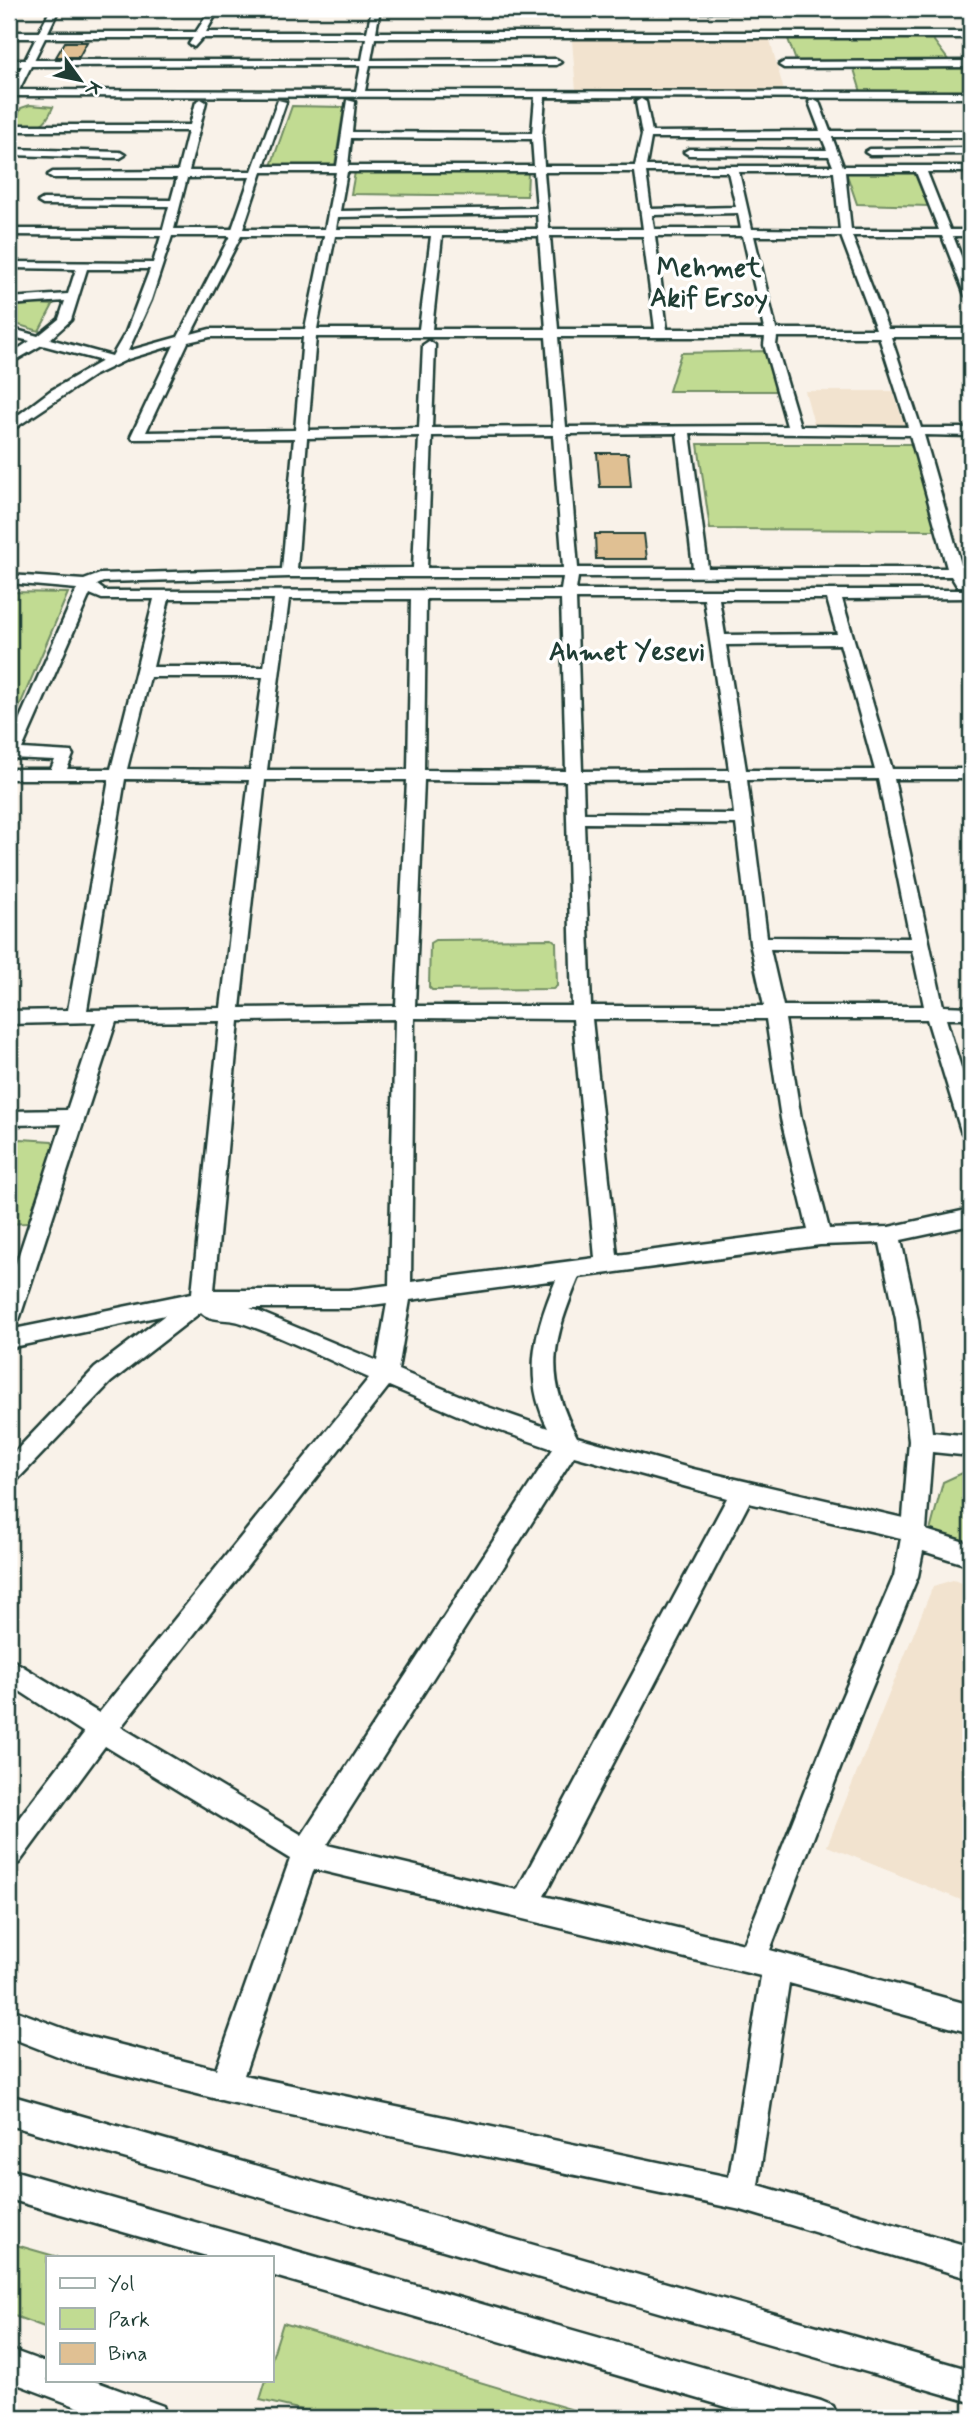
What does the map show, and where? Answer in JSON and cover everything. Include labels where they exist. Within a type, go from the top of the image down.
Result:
[{"type":"street","points":[[10,96],[55,9]]},
{"type":"street","points":[[184,78],[198,34],[215,9]]},
{"type":"street","points":[[289,573],[309,339],[342,170],[346,135],[366,63],[376,9]]},
{"type":"street","points":[[551,9],[557,78],[540,98],[537,136],[571,572],[568,594],[582,1013],[607,1267]]},
{"type":"street","points":[[560,9],[709,9],[780,51],[971,95]]},
{"type":"street","points":[[780,51],[890,9],[971,9]]},
{"type":"street","points":[[890,9],[937,35],[947,45]]},
{"type":"street","points":[[9,35],[554,34],[968,64]]},
{"type":"street","points":[[10,96],[366,63],[557,78],[780,51],[937,35],[971,35]]},
{"type":"street","points":[[956,55],[968,64]]},
{"type":"street","points":[[9,63],[184,78],[355,98]]},
{"type":"street","points":[[10,96],[201,102],[355,98],[540,98],[641,102],[971,102]]},
{"type":"street","points":[[116,361],[132,334],[166,233],[201,102]]},
{"type":"street","points":[[281,102],[236,234],[138,436],[683,429],[971,432]]},
{"type":"street","points":[[641,102],[647,135],[640,168],[662,334]]},
{"type":"street","points":[[9,579],[86,585],[102,595],[833,594],[970,597],[885,339],[846,234],[839,169],[814,102]]},
{"type":"street","points":[[9,128],[124,141]]},
{"type":"street","points":[[9,152],[60,153],[194,128]]},
{"type":"street","points":[[647,135],[971,134]]},
{"type":"street","points":[[346,135],[537,136]]},
{"type":"street","points":[[112,174],[124,141]]},
{"type":"street","points":[[870,152],[971,151]]},
{"type":"street","points":[[689,152],[833,153]]},
{"type":"street","points":[[42,203],[60,153]]},
{"type":"street","points":[[9,232],[42,203],[112,174],[640,168],[971,169]]},
{"type":"street","points":[[733,169],[771,339],[795,430]]},
{"type":"street","points":[[920,169],[971,295]]},
{"type":"street","points":[[42,203],[174,203]]},
{"type":"street","points":[[42,203],[166,233],[971,233]]},
{"type":"street","points":[[646,212],[743,210]]},
{"type":"street","points":[[333,214],[543,211]]},
{"type":"street","points":[[420,572],[427,339],[437,234]]},
{"type":"street","points":[[9,265],[155,266]]},
{"type":"street","points":[[9,360],[41,340],[65,320],[83,265]]},
{"type":"street","points":[[9,301],[72,298]]},
{"type":"street","points":[[9,332],[116,361]]},
{"type":"street","points":[[9,428],[14,416],[116,361],[142,349],[182,342],[202,346],[309,339],[885,339],[971,333]]},
{"type":"street","points":[[552,339],[662,334],[771,339]]},
{"type":"street","points":[[885,339],[971,345]]},
{"type":"street","points":[[683,429],[701,572]]},
{"type":"street","points":[[57,774],[65,755],[12,754],[86,585],[100,578],[420,572],[963,572]]},
{"type":"street","points":[[9,1473],[103,1375],[197,1303],[257,774],[282,594]]},
{"type":"street","points":[[9,1853],[102,1731],[386,1373],[400,1292],[405,1012],[416,775],[419,594]]},
{"type":"street","points":[[711,594],[738,775],[758,943],[775,1013],[791,1119],[820,1237]]},
{"type":"street","points":[[833,594],[885,774],[935,1014],[971,1132]]},
{"type":"street","points":[[76,1016],[118,774],[163,595]]},
{"type":"street","points":[[718,640],[846,639]]},
{"type":"street","points":[[144,672],[271,672]]},
{"type":"street","points":[[9,774],[971,774]]},
{"type":"street","points":[[575,818],[743,820]]},
{"type":"street","points":[[758,943],[922,944]]},
{"type":"street","points":[[9,1017],[405,1012],[971,1013]]},
{"type":"street","points":[[9,1317],[108,1016]]},
{"type":"street","points":[[9,1118],[74,1117]]},
{"type":"street","points":[[9,1339],[197,1303],[349,1299],[820,1237],[889,1235],[971,1217]]},
{"type":"street","points":[[741,2195],[764,1963],[852,1704],[906,1576],[914,1534],[921,1441],[907,1319],[889,1235]]},
{"type":"street","points":[[569,1444],[549,1405],[543,1366],[544,1339],[571,1271]]},
{"type":"street","points":[[197,1303],[267,1322],[476,1412],[569,1444],[742,1493],[914,1534],[971,1555]]},
{"type":"street","points":[[921,1441],[971,1446]]},
{"type":"street","points":[[225,2086],[306,1853],[569,1444]]},
{"type":"street","points":[[524,1906],[742,1493]]},
{"type":"street","points":[[9,1670],[102,1731],[306,1853],[764,1963],[971,2019]]},
{"type":"street","points":[[9,2023],[78,2049],[225,2086],[741,2195],[971,2263]]},
{"type":"street","points":[[9,2110],[971,2386]]},
{"type":"street","points":[[9,2183],[261,2256]]},
{"type":"street","points":[[273,2260],[821,2418]]},
{"type":"street","points":[[9,2365],[46,2378]]},
{"type":"street","points":[[56,2382],[151,2418]]},
{"type":"shaded area","points":[[572,40],[770,40],[784,91],[576,91]]},
{"type":"shaded area","points":[[805,391],[893,391],[905,427],[815,428]]},
{"type":"shaded area","points":[[953,1580],[971,1586],[971,1904],[827,1846],[933,1586]]},
{"type":"green space","points":[[931,37],[949,61],[796,61],[788,39]]},
{"type":"green space","points":[[971,68],[971,92],[861,92],[854,69]]},
{"type":"green space","points":[[30,105],[53,107],[47,119],[39,125],[14,124],[21,108]]},
{"type":"green space","points":[[292,106],[344,107],[335,165],[271,166]]},
{"type":"green space","points":[[355,172],[528,173],[527,196],[351,194]]},
{"type":"green space","points":[[846,172],[914,172],[928,206],[857,204]]},
{"type":"green space","points":[[53,305],[39,331],[9,322],[9,307]]},
{"type":"green space","points":[[767,351],[777,391],[669,391],[681,353]]},
{"type":"green space","points":[[698,444],[912,444],[938,530],[710,529]]},
{"type":"green space","points":[[9,592],[68,593],[9,731]]},
{"type":"green space","points":[[552,939],[556,942],[557,986],[553,989],[432,990],[429,987],[430,943],[435,940]]},
{"type":"green space","points":[[21,1139],[52,1141],[54,1145],[33,1218],[26,1223],[9,1224],[9,1155],[12,1145]]},
{"type":"green space","points":[[971,1469],[971,1543],[930,1531],[943,1482]]},
{"type":"green space","points":[[9,2243],[54,2256],[46,2256],[46,2328],[9,2314]]},
{"type":"green space","points":[[283,2323],[600,2418],[336,2418],[260,2400],[265,2382],[273,2382],[273,2355]]},
{"type":"building","points":[[65,42],[87,42],[79,57],[56,57]]},
{"type":"building","points":[[597,453],[628,453],[631,487],[600,487]]},
{"type":"building","points":[[595,534],[644,534],[647,559],[596,559]]},
{"type":"district","name":"Mehmet Akif Ersoy","points":[[709,282]]},
{"type":"district","name":"Ahmet Yesevi","points":[[627,651]]}]
